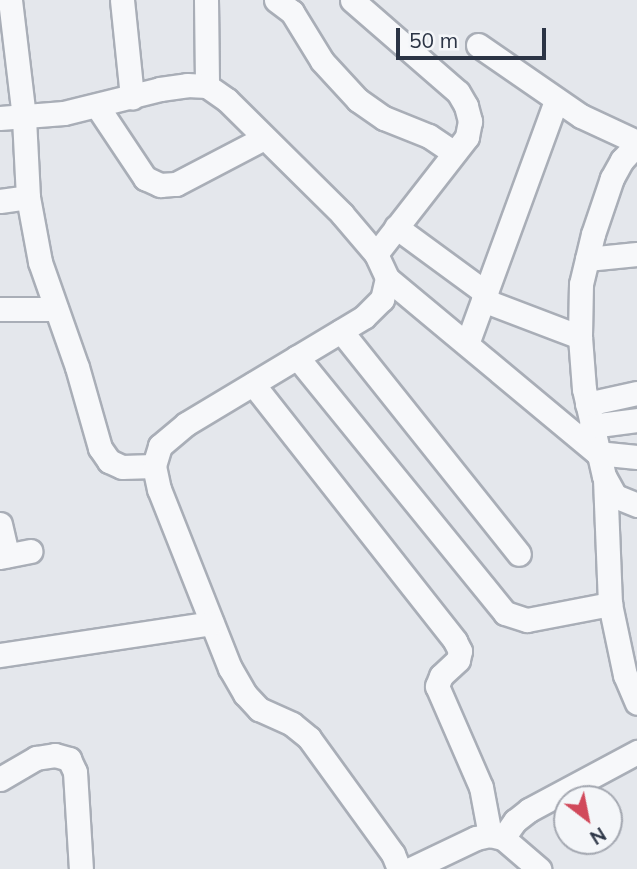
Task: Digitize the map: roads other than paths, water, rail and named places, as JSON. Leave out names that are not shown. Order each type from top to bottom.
[{"type":"street","points":[[10,0],[24,118],[27,197],[40,262],[100,447],[109,461],[122,467],[154,466]]},
{"type":"street","points":[[122,0],[132,97]]},
{"type":"street","points":[[206,0],[207,86]]},
{"type":"street","points":[[276,0],[292,12],[322,61],[358,100],[384,118],[429,136],[454,153]]},
{"type":"street","points":[[352,0],[458,92],[470,121],[467,137],[376,254]]},
{"type":"street","points":[[478,45],[556,101],[635,137],[612,178],[587,259],[581,284],[580,337],[589,415],[604,476],[615,496],[637,505]]},
{"type":"street","points":[[0,118],[24,118],[97,106],[187,85],[207,86],[227,100],[342,214],[376,254],[387,278],[597,453],[637,457]]},
{"type":"street","points":[[467,344],[556,101]]},
{"type":"street","points":[[97,106],[145,178],[160,185],[176,184],[264,138]]},
{"type":"street","points":[[0,201],[27,197]]},
{"type":"street","points":[[396,227],[485,297],[580,337]]},
{"type":"street","points":[[587,259],[637,254]]},
{"type":"street","points":[[387,278],[382,299],[364,317],[186,424],[160,446],[154,466],[159,489],[212,623],[230,668],[245,694],[259,709],[292,724],[309,738],[393,853],[399,869]]},
{"type":"street","points":[[0,309],[56,309]]},
{"type":"street","points":[[341,331],[519,554]]},
{"type":"street","points":[[297,357],[505,613],[527,620],[610,604]]},
{"type":"street","points":[[253,384],[456,641],[460,651],[458,660],[441,676],[437,686],[481,787],[497,836],[539,869]]},
{"type":"street","points":[[589,415],[637,393]]},
{"type":"street","points":[[589,415],[637,420]]},
{"type":"street","points":[[604,476],[610,604],[625,675],[637,703]]},
{"type":"street","points":[[0,524],[4,556],[30,551]]},
{"type":"street","points":[[0,656],[212,623]]},
{"type":"street","points":[[411,869],[476,838],[497,836],[530,810],[637,752]]},
{"type":"street","points":[[0,779],[36,758],[55,755],[69,759],[75,772],[81,869]]}]
